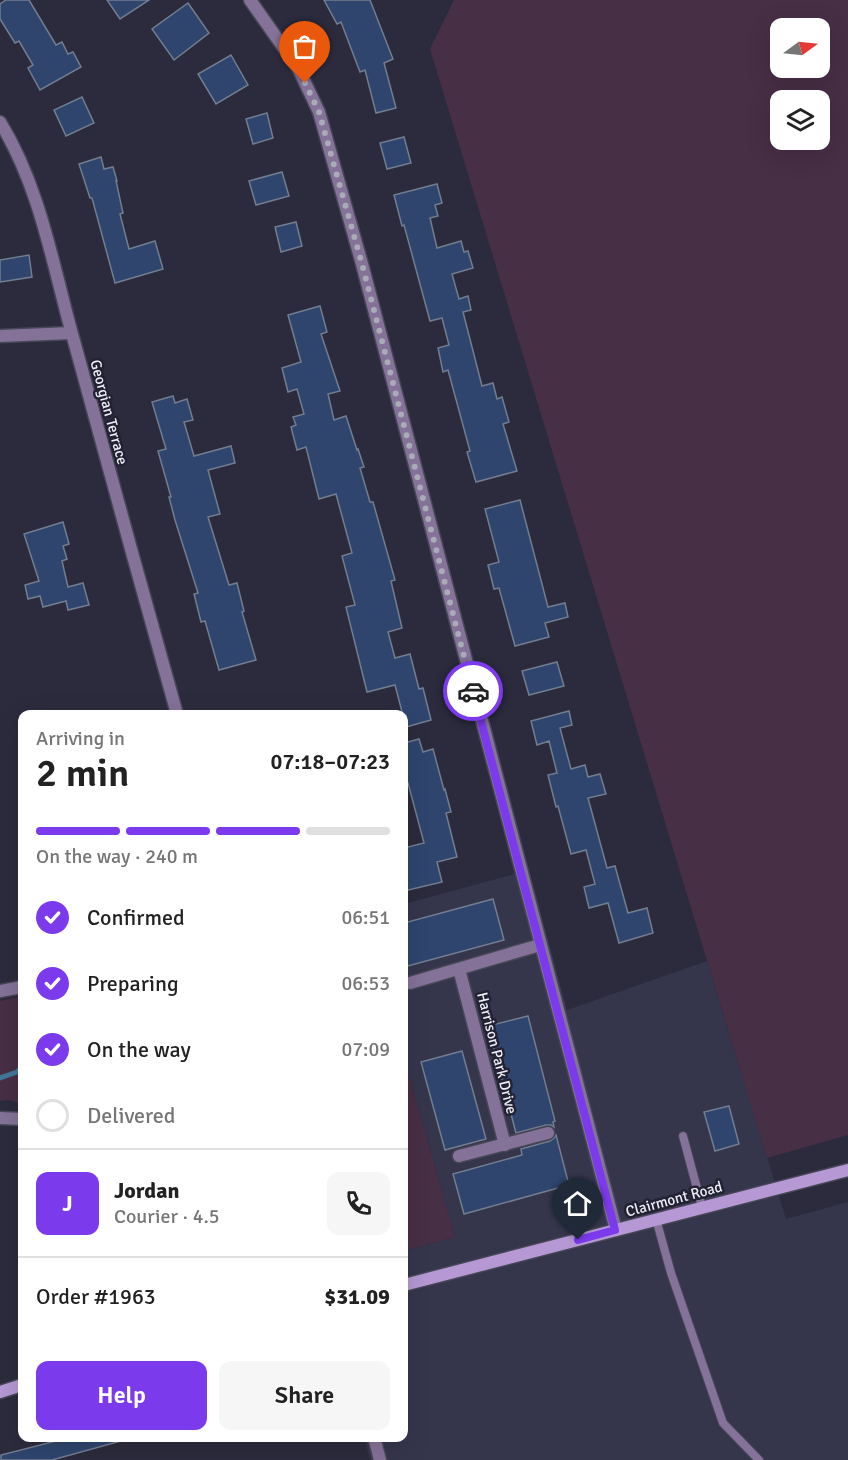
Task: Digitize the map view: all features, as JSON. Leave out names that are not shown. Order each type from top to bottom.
[{"type":"main road","name":"Clairmont Road","points":[[408,1284],[848,1170]]},
{"type":"main road","points":[[0,1392],[18,1387]]},
{"type":"street","points":[[250,0],[298,68],[319,112],[362,264],[615,1230]]},
{"type":"street","name":"Georgian Terrace","points":[[0,122],[13,143],[42,217],[71,333],[176,710]]},
{"type":"street","points":[[0,336],[71,333]]},
{"type":"street","points":[[410,983],[540,945]]},
{"type":"street","name":"Harrison Park Drive","points":[[459,969],[505,1145]]},
{"type":"street","points":[[0,991],[18,988]]},
{"type":"street","points":[[0,1118],[18,1119]]},
{"type":"street","points":[[459,1156],[548,1133]]},
{"type":"street","points":[[375,1442],[380,1460]]},
{"type":"lane","points":[[683,1136],[702,1208]]},
{"type":"lane","points":[[656,1219],[671,1273],[723,1423],[759,1460]]},
{"type":"shaded area","points":[[454,0],[848,0],[848,1135],[767,1158],[430,49]]},
{"type":"shaded area","points":[[529,870],[567,1010],[707,961],[786,1219],[848,1202],[848,1460],[370,1460],[365,1442],[408,1442],[408,1250],[455,1237],[408,1072],[408,903]]},
{"type":"shaded area","points":[[18,997],[18,1103],[8,1100],[0,1101],[0,1001]]},
{"type":"shaded area","points":[[408,1072],[455,1237],[408,1250]]},
{"type":"building","points":[[6,0],[29,0],[56,45],[62,42],[68,54],[73,52],[81,67],[40,90],[28,68],[33,65],[19,41],[15,43],[0,19],[0,4]]},
{"type":"building","points":[[107,0],[149,0],[120,19]]},
{"type":"building","points":[[324,0],[370,0],[393,59],[384,63],[396,108],[376,113],[365,70],[360,72],[341,22],[337,24]]},
{"type":"building","points":[[188,3],[209,33],[174,60],[152,29]]},
{"type":"building","points":[[231,55],[248,85],[216,104],[198,74]]},
{"type":"building","points":[[82,97],[94,123],[66,136],[54,110]]},
{"type":"building","points":[[267,113],[273,138],[253,144],[246,119]]},
{"type":"building","points":[[404,137],[411,163],[387,169],[380,143]]},
{"type":"building","points":[[101,157],[104,169],[113,167],[123,213],[120,214],[129,249],[155,241],[163,269],[115,283],[92,198],[90,198],[79,164]]},
{"type":"building","points":[[282,172],[289,196],[256,205],[249,181]]},
{"type":"building","points":[[437,184],[442,203],[435,205],[438,216],[430,218],[437,248],[461,241],[464,252],[468,251],[473,268],[452,274],[459,299],[468,296],[471,310],[463,312],[482,386],[493,383],[497,399],[502,397],[509,422],[503,424],[517,471],[476,482],[448,370],[443,372],[438,348],[449,345],[442,318],[430,321],[394,195]]},
{"type":"building","points":[[296,222],[302,246],[281,252],[275,227]]},
{"type":"building","points":[[29,255],[32,277],[0,282],[0,260]]},
{"type":"building","points":[[320,306],[327,332],[321,334],[340,391],[328,394],[334,420],[346,416],[364,467],[360,468],[370,502],[373,502],[395,580],[391,581],[402,628],[388,632],[395,658],[410,654],[419,689],[423,688],[431,720],[408,726],[408,710],[402,710],[395,685],[367,692],[346,607],[355,605],[342,556],[352,553],[336,494],[319,499],[306,447],[297,450],[291,427],[296,425],[293,417],[304,414],[297,389],[288,392],[282,368],[301,362],[288,315]]},
{"type":"building","points":[[173,396],[175,403],[187,399],[193,420],[184,422],[194,456],[231,446],[235,463],[208,470],[220,514],[208,517],[229,585],[237,583],[244,611],[242,612],[256,660],[219,670],[205,621],[201,622],[194,594],[198,593],[175,520],[158,451],[166,449],[152,402]]},
{"type":"building","points":[[520,500],[548,607],[565,603],[568,617],[545,623],[549,637],[515,646],[499,588],[494,589],[488,565],[499,562],[485,509]]},
{"type":"building","points":[[63,522],[69,544],[63,546],[67,559],[62,561],[68,587],[83,583],[89,605],[68,610],[66,601],[43,607],[40,596],[28,599],[25,585],[39,581],[24,534]]},
{"type":"building","points":[[557,662],[564,686],[529,695],[522,671]]},
{"type":"building","points":[[569,711],[572,725],[560,728],[571,769],[585,765],[588,777],[600,774],[606,794],[588,798],[607,868],[615,866],[628,913],[647,908],[653,933],[619,943],[608,903],[589,908],[584,887],[595,884],[586,850],[571,854],[548,775],[557,773],[549,741],[537,745],[531,721]]},
{"type":"building","points":[[419,739],[423,752],[433,749],[451,812],[446,813],[457,857],[437,862],[442,882],[408,890],[408,847],[424,843],[408,783],[408,742]]},
{"type":"building","points":[[493,899],[504,940],[408,966],[408,922]]},
{"type":"building","points":[[528,1016],[555,1121],[553,1122],[554,1127],[546,1125],[516,1133],[488,1026]]},
{"type":"building","points":[[462,1051],[486,1139],[445,1150],[421,1062]]},
{"type":"building","points":[[729,1106],[739,1144],[715,1151],[704,1112]]},
{"type":"building","points":[[556,1135],[569,1185],[464,1214],[453,1174],[522,1155],[521,1149],[550,1141]]},
{"type":"building","points":[[52,1442],[117,1442],[52,1460],[1,1460],[1,1455]]},
{"type":"waterway","points":[[0,1078],[18,1071]]},
{"type":"way so far","points":[[305,83],[319,112],[362,264],[473,691]]},
{"type":"route","points":[[473,691],[615,1230],[578,1240]]}]
